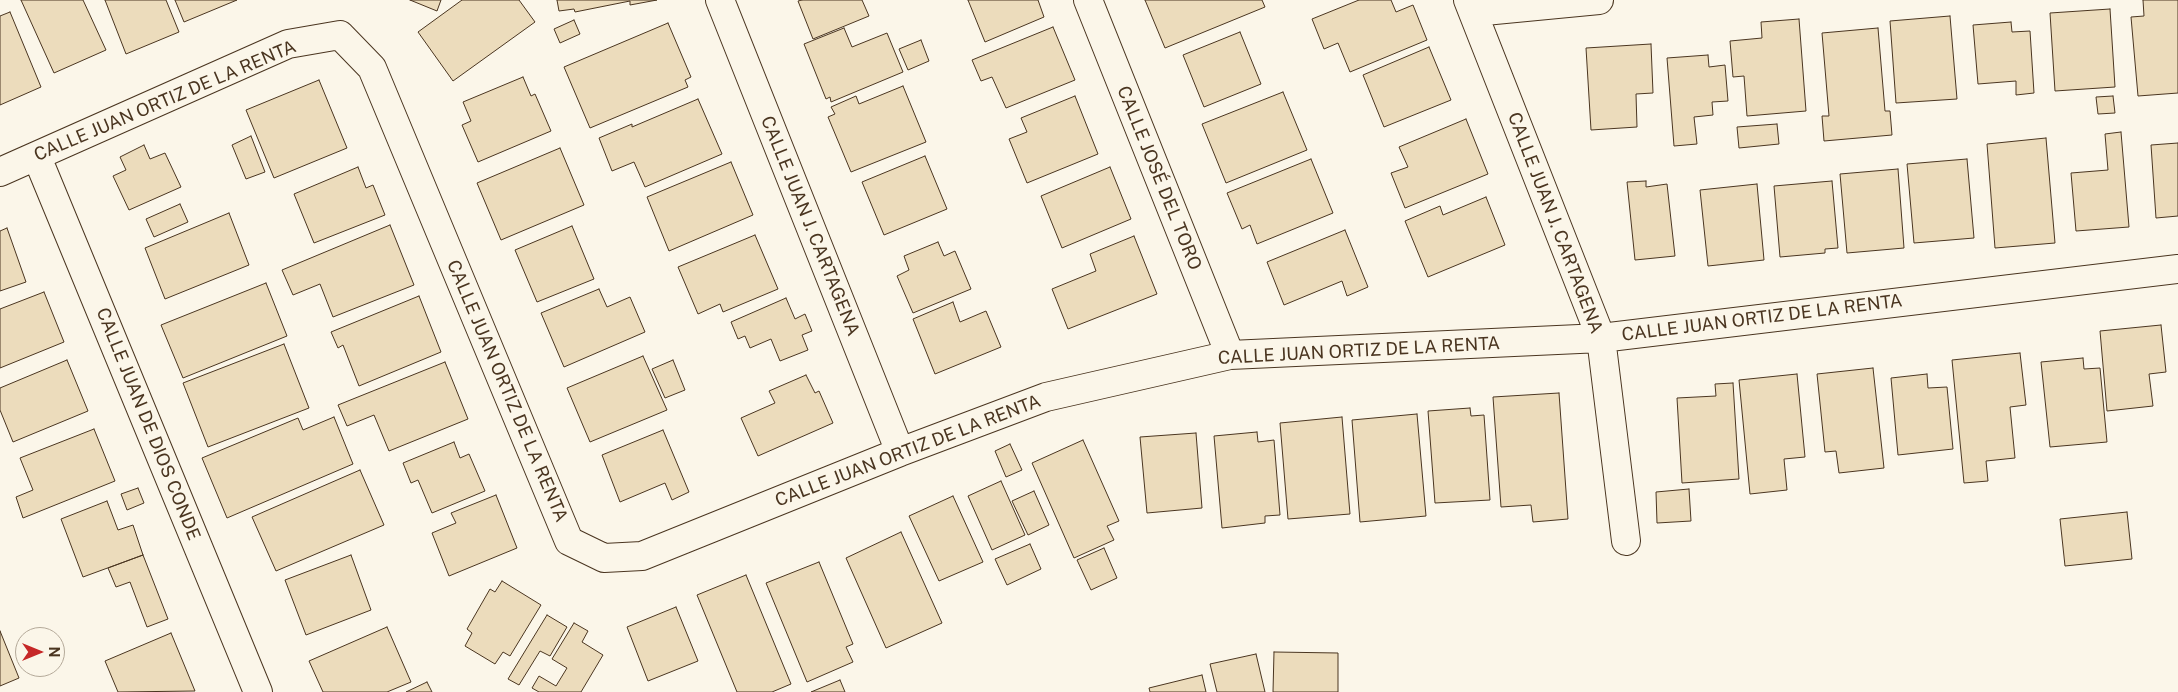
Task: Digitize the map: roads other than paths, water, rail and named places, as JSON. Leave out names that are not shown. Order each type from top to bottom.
[{"type":"street","name":"CALLE JUAN J. CARTAGENA","points":[[720,0],[900,452]]},
{"type":"street","name":"CALLE JOSÉ DEL TORO","points":[[1088,0],[1230,355]]},
{"type":"street","points":[[1471,6],[1600,0]]},
{"type":"street","name":"CALLE JUAN J. CARTAGENA","points":[[1471,6],[1601,338],[1626,541]]},
{"type":"street","name":"CALLE JUAN ORTIZ DE LA RENTA","points":[[0,172],[288,44],[340,35],[372,68],[569,541],[604,558],[642,556],[900,452],[1046,397],[1230,355],[1601,338],[2178,269]]},
{"type":"street","name":"CALLE JUAN DE DIOS CONDE","points":[[37,157],[258,692]]}]
